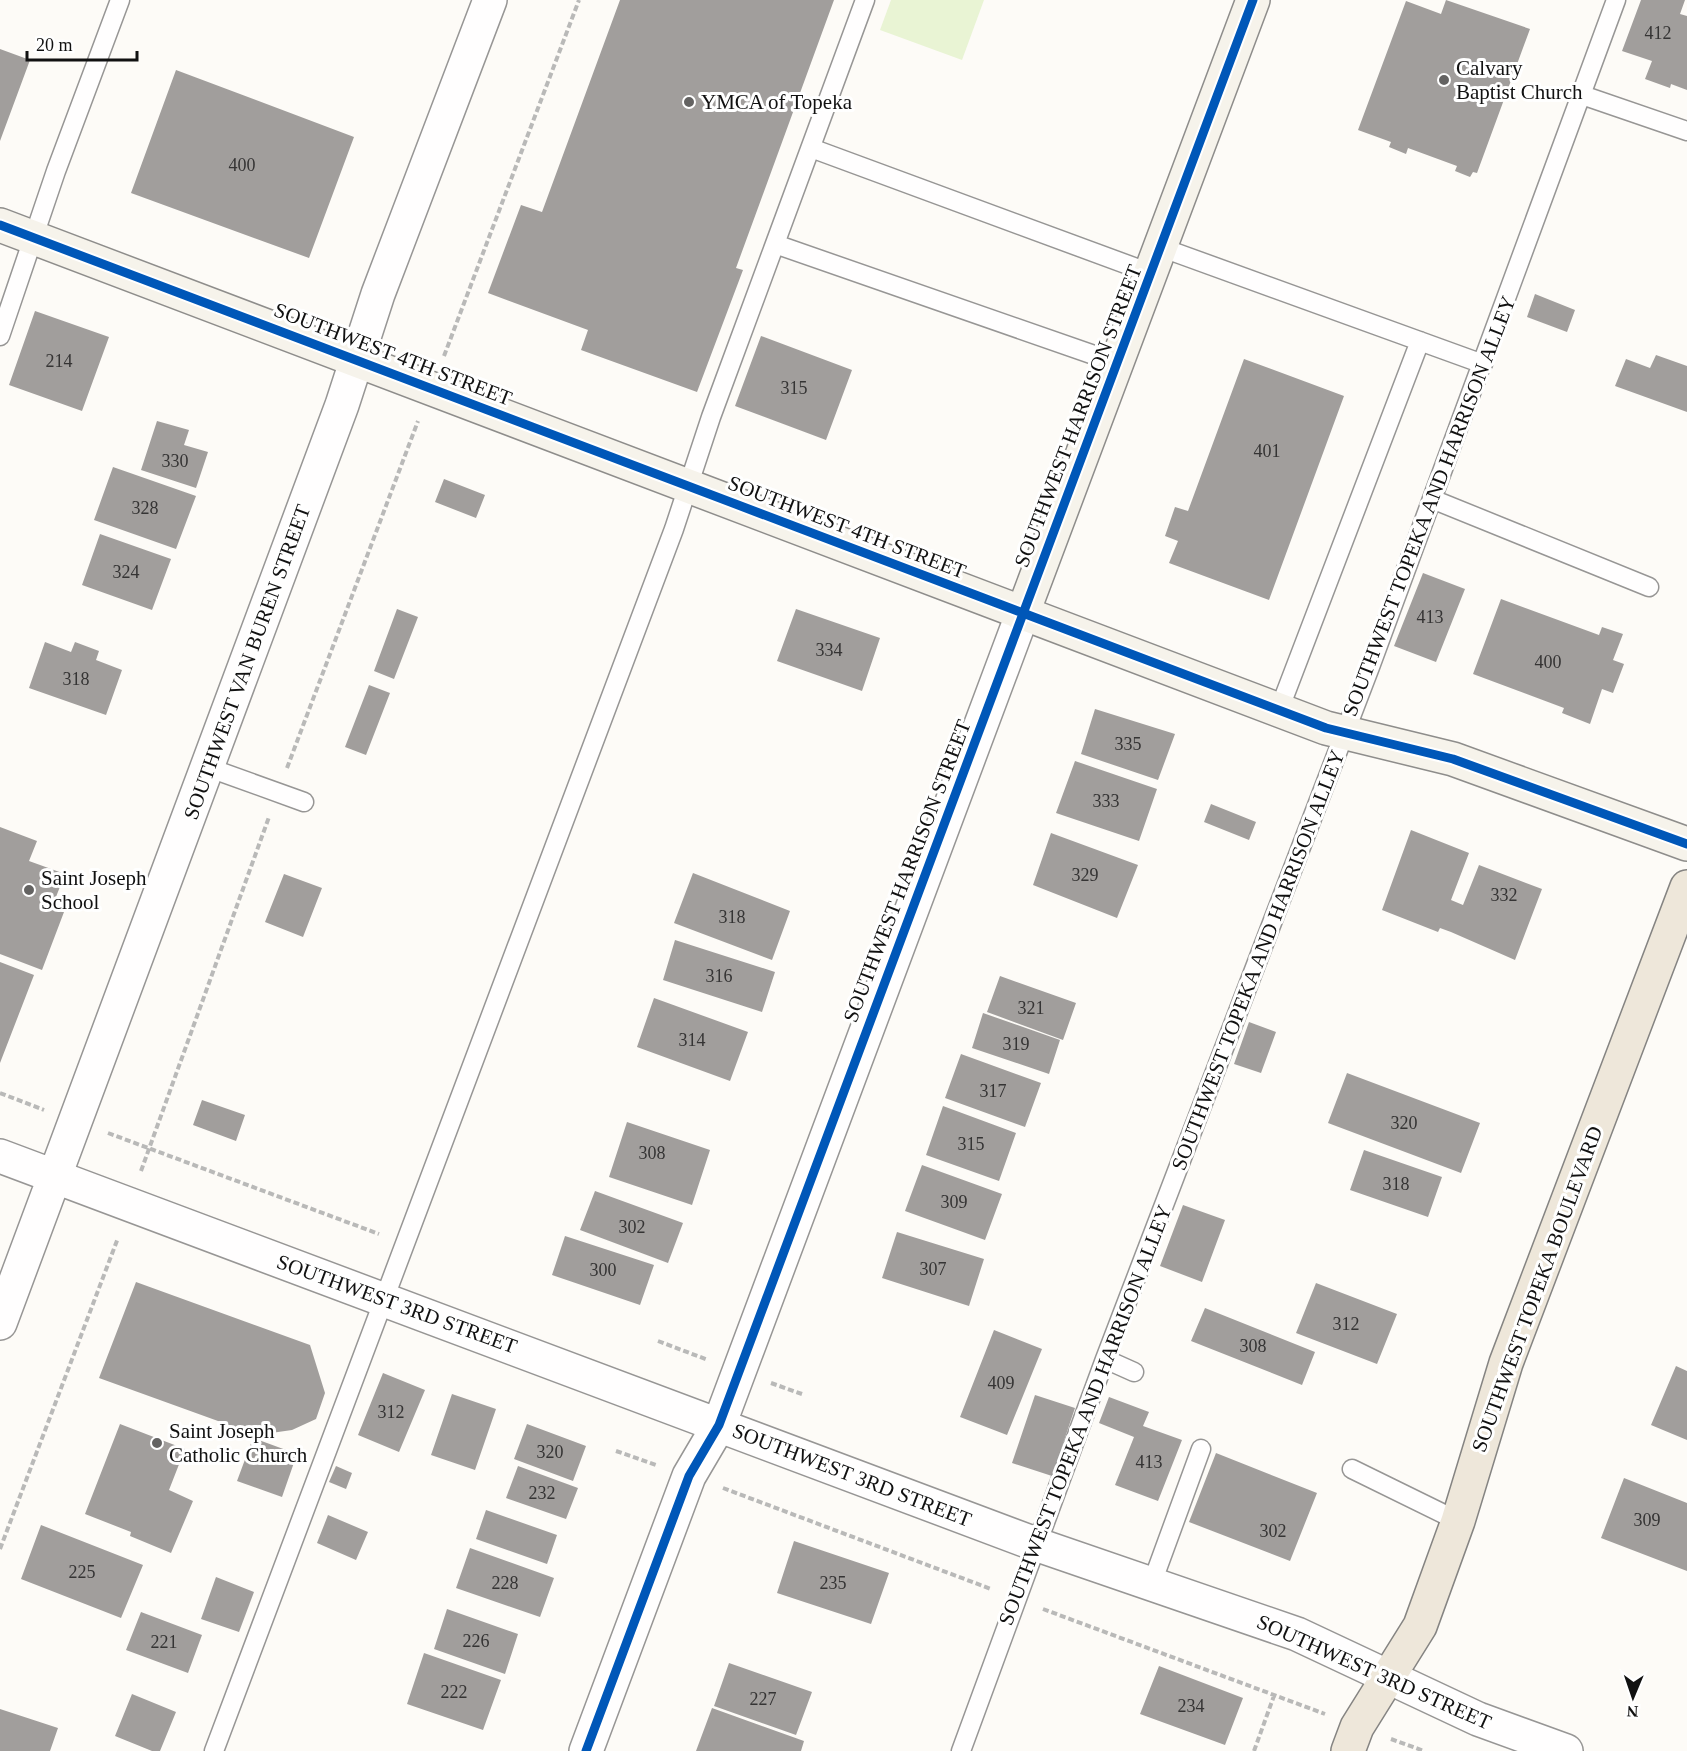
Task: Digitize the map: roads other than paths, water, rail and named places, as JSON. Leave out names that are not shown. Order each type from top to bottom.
[{"type":"main road","name":"SOUTHWEST TOPEKA BOULEVARD","points":[[1348,1751],[1357,1727],[1420,1626],[1458,1521],[1506,1363],[1687,887]]},
{"type":"street","name":"SOUTHWEST VAN BUREN STREET","points":[[0,1323],[357,362],[378,294],[490,0]]},
{"type":"street","name":"SOUTHWEST HARRISON STREET","points":[[586,1751],[689,1476],[719,1425],[1253,0]]},
{"type":"street","name":"SOUTHWEST 4TH STREET","points":[[0,225],[946,583],[1022,615],[1279,710],[1344,733],[1454,759],[1687,844]]},
{"type":"street","name":"SOUTHWEST 3RD STREET","points":[[0,1155],[1038,1545],[1297,1634],[1478,1719],[1566,1751]]},
{"type":"lane","points":[[0,336],[120,0]]},
{"type":"lane","points":[[214,1751],[674,529],[687,486],[775,243],[866,0]]},
{"type":"lane","name":"SOUTHWEST TOPEKA AND HARRISON ALLEY","points":[[960,1751],[1105,1359],[1483,364],[1616,0]]},
{"type":"lane","points":[[1582,95],[1687,131]]},
{"type":"lane","points":[[811,148],[1155,260],[1420,341],[1483,364]]},
{"type":"lane","points":[[775,243],[1117,363]]},
{"type":"lane","points":[[1279,710],[1420,341]]},
{"type":"lane","points":[[1432,499],[1649,587]]},
{"type":"lane","points":[[207,767],[303,802]]},
{"type":"lane","points":[[1105,1359],[1134,1372]]},
{"type":"lane","points":[[1152,1583],[1201,1449]]},
{"type":"lane","points":[[1352,1469],[1458,1521]]},
{"type":"place","name":"Calvary Baptist Church","points":[[1444,80]]},
{"type":"place","name":"YMCA of Topeka","points":[[689,102]]},
{"type":"place","name":"Saint Joseph School","points":[[29,890]]},
{"type":"place","name":"Saint Joseph Catholic Church","points":[[157,1443]]}]
